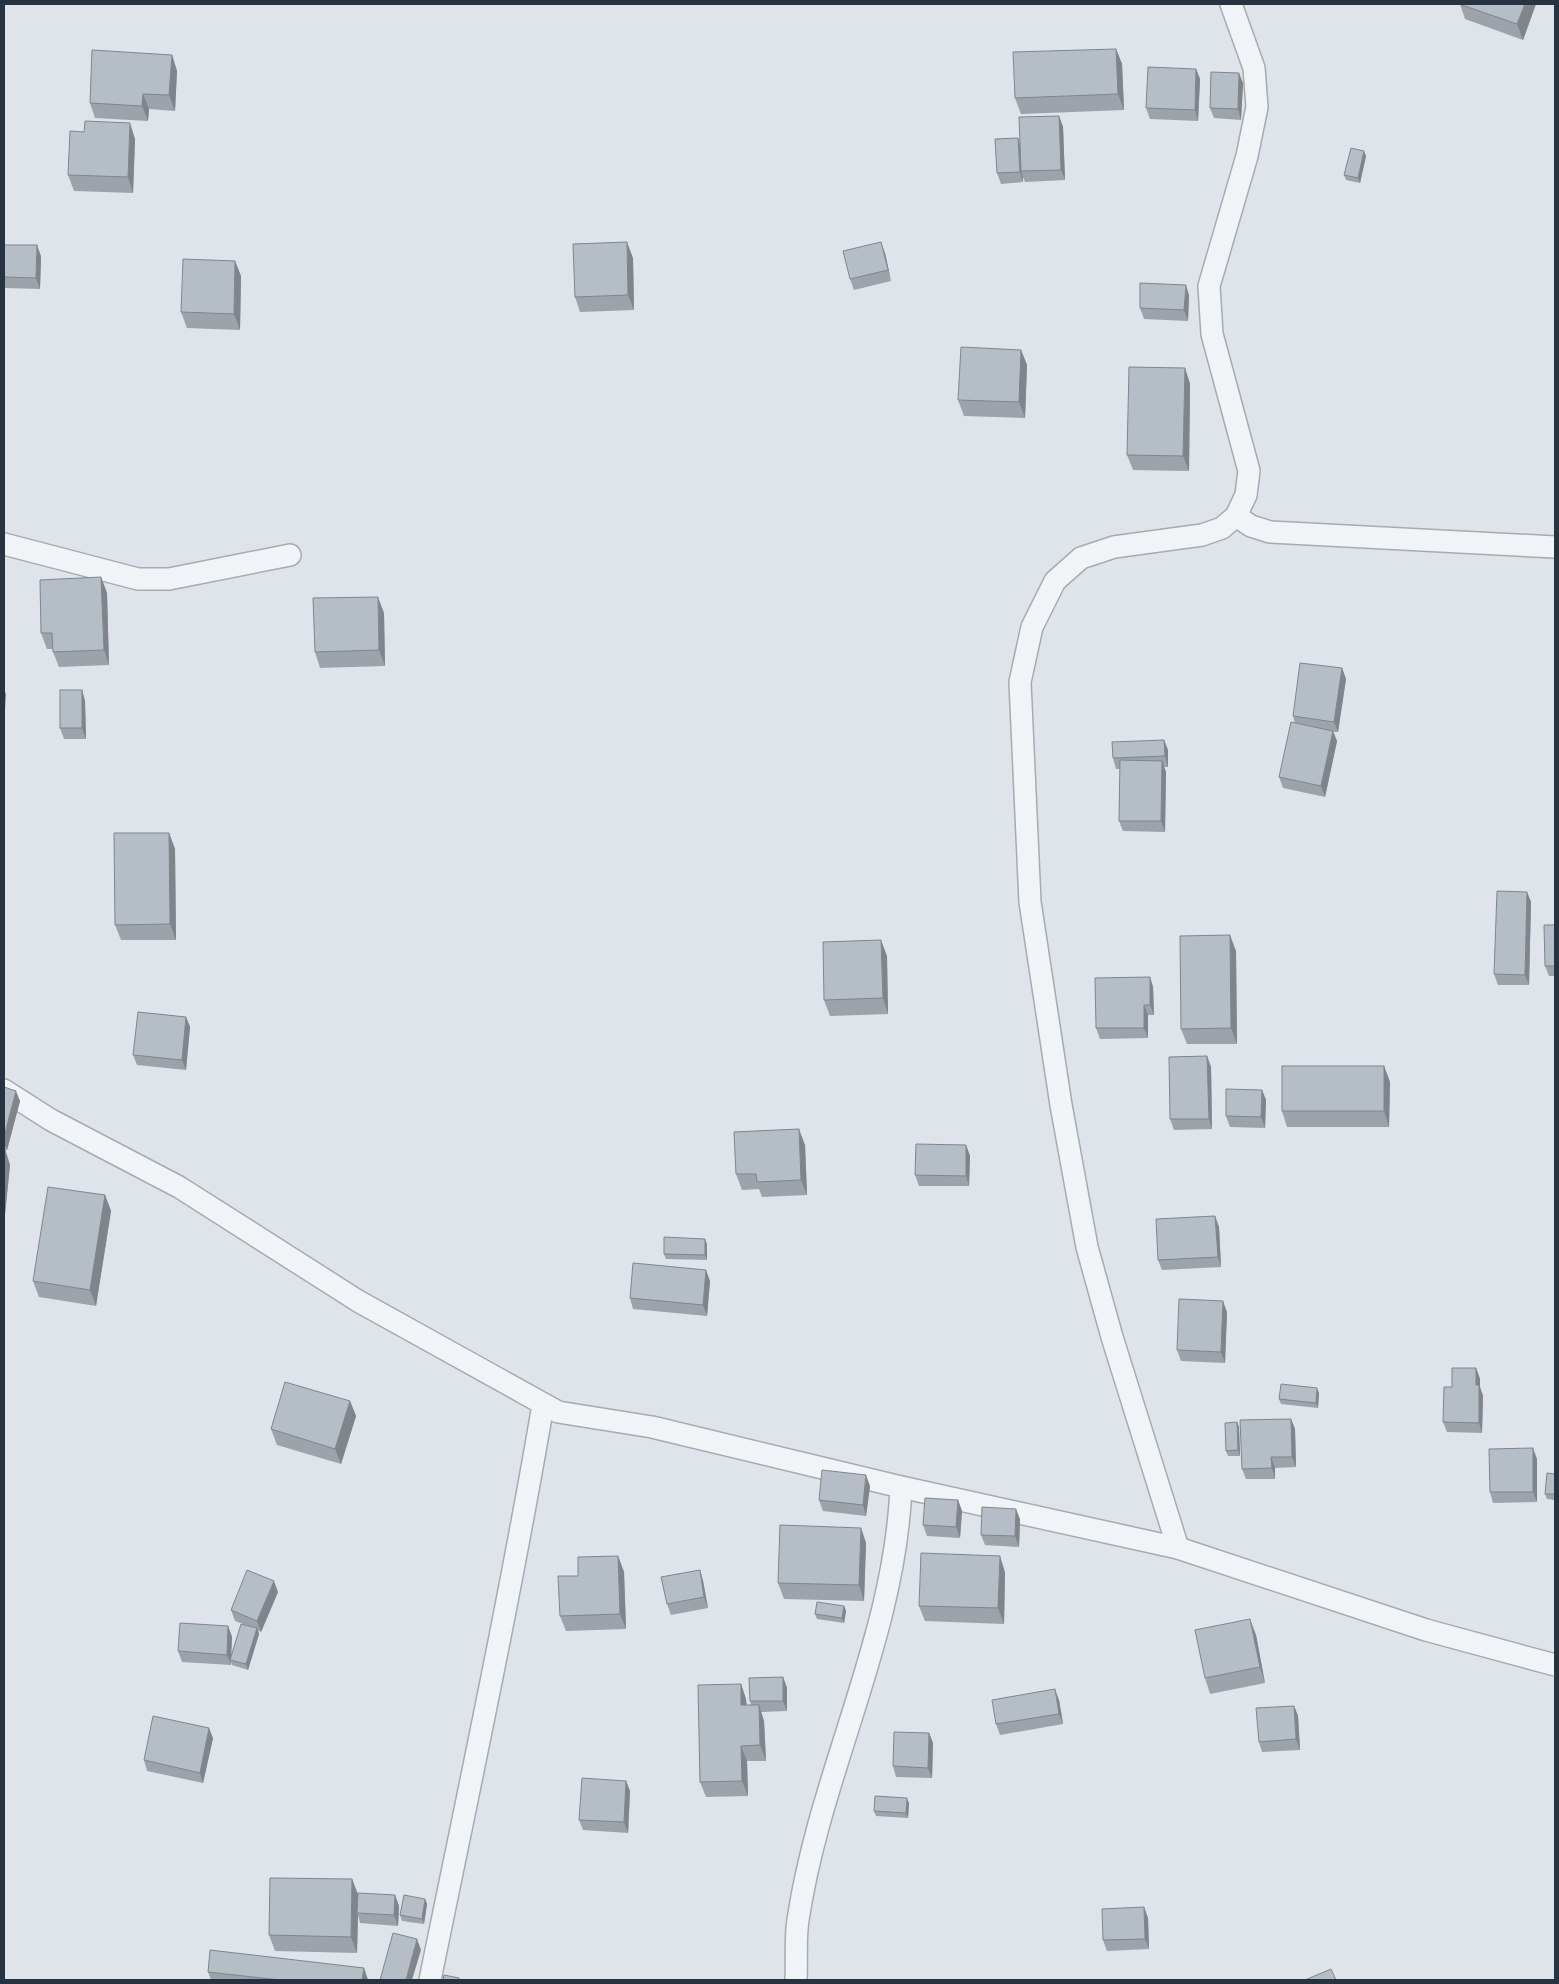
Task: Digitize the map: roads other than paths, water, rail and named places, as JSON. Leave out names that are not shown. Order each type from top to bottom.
[{"type":"street","points":[[1178,1548],[1086,1246],[1061,1104],[1030,902],[1020,682],[1032,627],[1055,581],[1081,558],[1114,547],[1202,535],[1222,528],[1236,516],[1246,495],[1249,471],[1212,334],[1209,286],[1247,156],[1257,107],[1254,68],[1231,4]]},
{"type":"street","points":[[1236,516],[1251,526],[1270,532],[1555,548]]},
{"type":"street","points":[[4,544],[138,579],[169,579],[290,555]]},
{"type":"street","points":[[4,1090],[51,1120],[179,1187],[358,1301],[558,1412],[652,1428],[901,1487],[1178,1548],[1426,1630],[1555,1665]]},
{"type":"street","points":[[430,1980],[500,1644],[543,1405]]},
{"type":"street","points":[[796,1980],[798,1921],[808,1871],[819,1825],[874,1649],[896,1540],[901,1487]]}]
